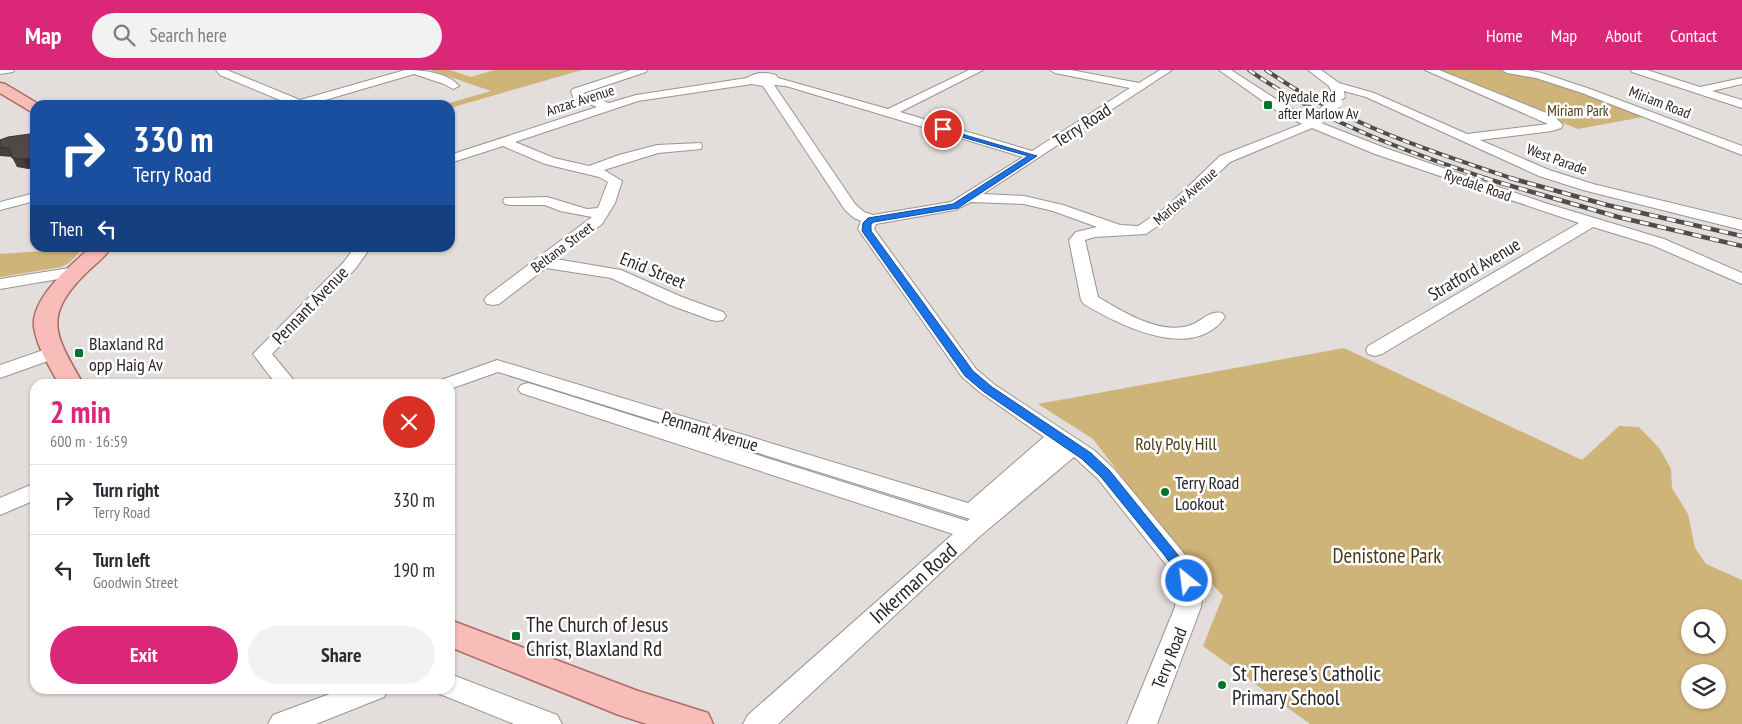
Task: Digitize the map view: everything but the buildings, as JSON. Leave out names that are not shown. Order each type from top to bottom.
[{"type":"main road","points":[[0,87],[30,105]]},
{"type":"main road","points":[[68,379],[55,352],[46,327],[47,312],[51,302],[76,272],[97,252]]},
{"type":"main road","points":[[455,639],[632,704],[695,724]]},
{"type":"street","points":[[0,72],[9,70]]},
{"type":"street","points":[[221,70],[224,73],[291,100]]},
{"type":"street","points":[[314,100],[415,70],[448,82],[453,86]]},
{"type":"street","points":[[609,107],[577,95],[576,91],[642,70]]},
{"type":"street","name":"Anzac Avenue","points":[[455,157],[645,96],[765,81],[786,70]]},
{"type":"street","points":[[889,113],[978,70]]},
{"type":"street","points":[[1055,70],[1140,87]]},
{"type":"street","name":"Terry Road","points":[[1142,724],[1186,616],[1190,591],[1185,576],[1170,552],[1106,474],[1087,456],[988,389],[969,373],[866,231],[867,223],[872,220],[955,206],[1167,70]]},
{"type":"street","name":"Ryedale Road","points":[[1224,70],[1294,115],[1316,120],[1380,152],[1543,207],[1658,242],[1742,279]]},
{"type":"street","name":"West Parade","points":[[1313,70],[1333,83],[1370,95],[1544,173],[1588,187],[1742,225]]},
{"type":"street","points":[[1430,70],[1550,119],[1557,125],[1464,138]]},
{"type":"street","name":"Miriam Road","points":[[1507,70],[1538,75],[1586,91],[1742,150]]},
{"type":"street","points":[[1636,70],[1742,104]]},
{"type":"street","points":[[742,72],[774,85],[798,86],[1034,156]]},
{"type":"street","points":[[765,81],[850,207],[859,215],[872,220]]},
{"type":"street","points":[[1699,90],[1742,81]]},
{"type":"street","name":"Marlow Avenue","points":[[1216,317],[1210,325],[1190,332],[1162,332],[1136,325],[1090,300],[1077,240],[1081,235],[1095,232],[1118,230],[1141,232],[1173,209],[1226,159],[1316,120],[1336,102],[1339,94],[1333,83]]},
{"type":"street","name":"Beltana Street","points":[[492,300],[597,221],[608,203],[615,182],[604,174],[550,160],[504,142]]},
{"type":"street","points":[[592,170],[624,158],[657,149],[696,146]]},
{"type":"street","points":[[0,206],[30,198]]},
{"type":"street","points":[[968,198],[1024,200],[1058,208],[1118,230]]},
{"type":"street","points":[[510,201],[547,201],[565,208],[587,212],[602,212]]},
{"type":"street","name":"Stratford Avenue","points":[[1375,350],[1593,221]]},
{"type":"street","name":"Pennant Avenue","points":[[283,379],[262,354],[350,265],[359,252]]},
{"type":"street","name":"Enid Street","points":[[542,262],[615,274],[676,301],[717,316]]},
{"type":"street","points":[[0,284],[76,272]]},
{"type":"street","points":[[0,372],[55,352]]},
{"type":"street","name":"Pennant Avenue","points":[[455,381],[496,366],[972,521]]},
{"type":"street","name":"Pennant Avenue","points":[[455,394],[480,382],[499,380],[620,420],[972,521]]},
{"type":"street","name":"Inkerman Road","points":[[758,724],[972,521],[1065,442]]},
{"type":"street","points":[[0,507],[30,494]]},
{"type":"street","points":[[455,688],[547,724]]},
{"type":"street","points":[[283,724],[314,718],[364,694]]},
{"type":"green space","points":[[430,70],[450,70],[471,77],[494,70],[582,70],[455,107],[455,101],[491,91]]},
{"type":"green space","name":"Miriam Park","points":[[1434,70],[1501,70],[1532,75],[1648,116],[1578,129]]},
{"type":"green space","points":[[80,252],[69,263],[61,267],[0,277],[0,254]]},
{"type":"green space","name":"Denistone Park","points":[[1344,348],[1582,460],[1619,426],[1639,427],[1660,449],[1671,469],[1672,488],[1688,514],[1695,548],[1706,564],[1742,580],[1742,724],[1310,724],[1203,646],[1223,596],[1158,524],[1093,439],[1038,404]]},
{"type":"railway","points":[[1249,70],[1305,105],[1334,120],[1395,146],[1488,179]]},
{"type":"railway","points":[[1266,70],[1324,105],[1386,134],[1514,179]]},
{"type":"railway","points":[[1484,178],[1618,217],[1742,246]]},
{"type":"railway","points":[[1510,178],[1607,205],[1742,236]]},
{"type":"place","name":"Ryedale Rd after Marlow Av","points":[[1268,105]]},
{"type":"place","name":"Blaxland Rd opp Haig Av","points":[[79,353]]},
{"type":"place","name":"Terry Road Lookout","points":[[1165,492]]},
{"type":"place","name":"The Church of Jesus Christ, Blaxland Rd","points":[[516,636]]},
{"type":"place","name":"St Therese's Catholic Primary School","points":[[1222,685]]},
{"type":"route","points":[[943,129],[1034,156],[955,206],[872,220],[867,223],[866,231],[969,373],[988,389],[1087,456],[1106,474],[1170,552],[1182,568],[1187,581]]},
{"type":"park label","name":"Roly Poly Hill","points":[[1176,443]]}]
